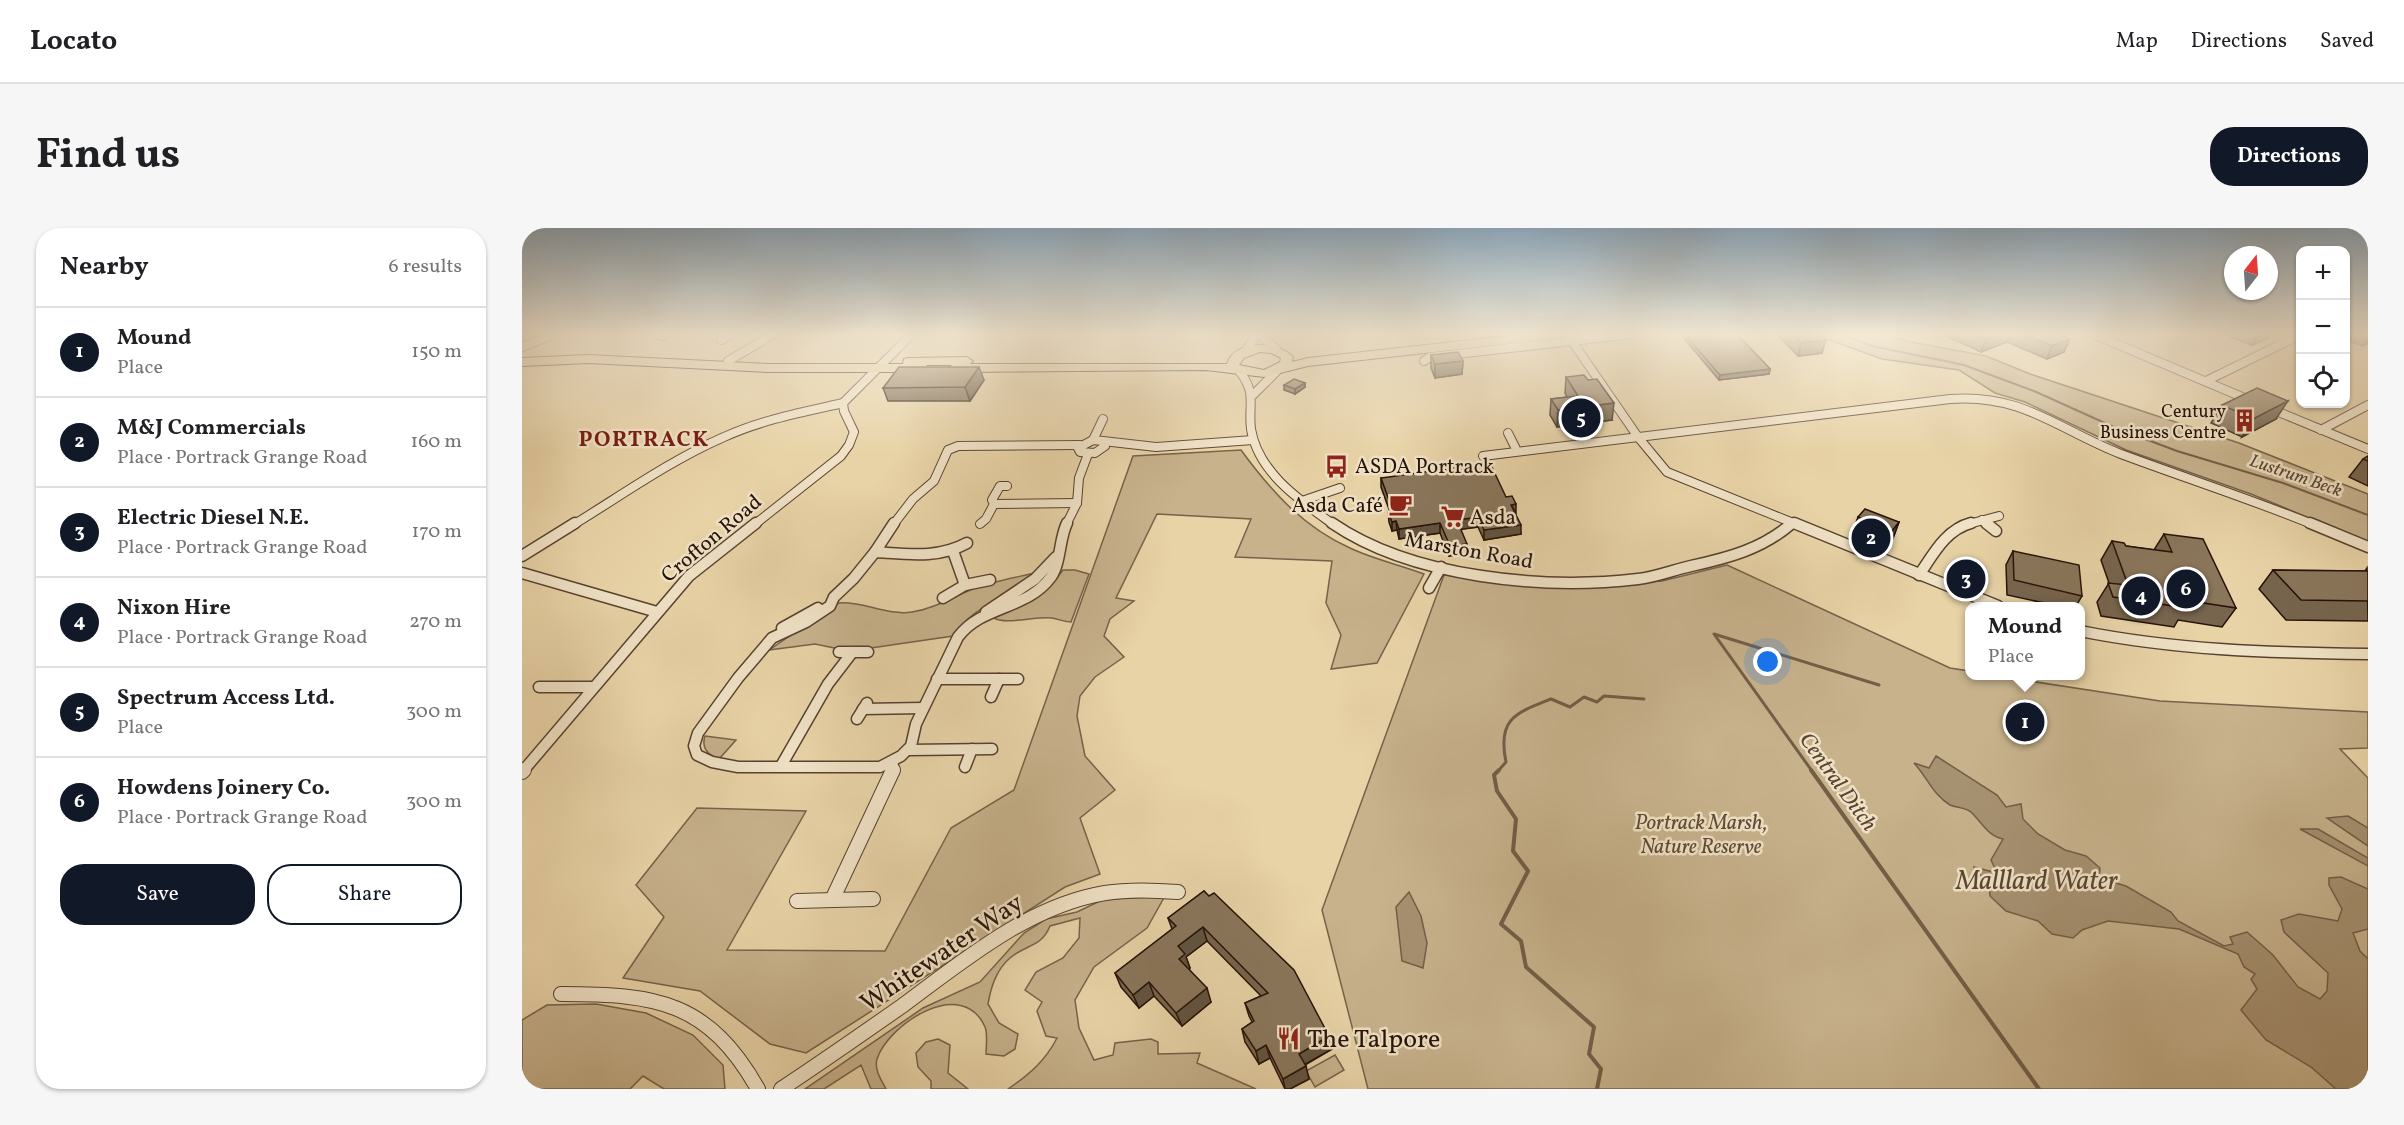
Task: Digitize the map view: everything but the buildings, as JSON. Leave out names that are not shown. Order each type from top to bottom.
[{"type":"street","points":[[522,556],[684,457],[725,436],[780,418],[843,403],[872,374]]},
{"type":"street","points":[[1242,374],[1251,386],[1253,395]]},
{"type":"street","points":[[1253,395],[1275,374]]},
{"type":"street","points":[[1594,374],[1638,438],[1667,472],[1988,602]]},
{"type":"street","points":[[2190,374],[2368,449]]},
{"type":"street","points":[[2206,381],[2220,374]]},
{"type":"street","name":"Marston Road","points":[[1253,395],[1251,422],[1253,440],[1266,464],[1302,501],[1343,529],[1387,552],[1441,567],[1525,580],[1641,579],[1741,555],[1777,537],[1791,524]]},
{"type":"street","points":[[1483,456],[1950,399],[1982,398],[2018,405],[2119,453],[2237,494],[2368,547]]},
{"type":"street","name":"Crofton Road","points":[[524,768],[677,588],[706,561],[845,451],[855,433],[853,424],[842,409],[843,403]]},
{"type":"street","points":[[2321,430],[2368,405]]},
{"type":"street","points":[[1103,419],[1093,440],[1080,445],[958,446],[948,450],[934,482],[913,499],[875,552],[854,578],[834,597],[831,606],[806,622],[779,633],[758,653],[698,733],[693,746],[697,755],[712,762],[738,767],[880,767],[892,762],[909,750],[916,735],[916,724],[958,637],[980,617],[1014,606],[1034,595],[1053,574],[1057,565],[1056,557],[1062,534],[1077,503],[1079,478],[1088,454],[1102,446],[1179,447],[1253,440]]},
{"type":"street","points":[[1508,433],[1517,451]]},
{"type":"street","points":[[1093,440],[1102,446]]},
{"type":"street","points":[[1080,445],[1078,448],[1080,452],[1088,454]]},
{"type":"street","points":[[980,524],[986,519],[994,504],[992,500],[1000,486],[1007,486]]},
{"type":"street","points":[[1302,501],[1340,488]]},
{"type":"street","points":[[994,504],[1077,503]]},
{"type":"street","points":[[1919,575],[1948,535],[1961,526],[1999,516]]},
{"type":"street","points":[[1982,520],[1996,531]]},
{"type":"street","points":[[875,552],[916,554],[953,551],[967,543]]},
{"type":"street","points":[[953,551],[965,585]]},
{"type":"street","points":[[1429,588],[1441,567]]},
{"type":"street","points":[[522,573],[657,612]]},
{"type":"street","points":[[943,598],[965,585],[990,580]]},
{"type":"street","points":[[2085,632],[2188,649],[2246,653],[2368,654]]},
{"type":"street","points":[[781,766],[845,653],[868,652]]},
{"type":"street","points":[[937,679],[1018,680]]},
{"type":"street","points":[[991,697],[999,680]]},
{"type":"street","points":[[539,687],[593,687]]},
{"type":"street","points":[[857,719],[865,706],[923,708]]},
{"type":"street","points":[[965,767],[972,749]]},
{"type":"street","points":[[909,750],[993,749]]},
{"type":"street","points":[[832,900],[893,770],[892,762]]},
{"type":"street","name":"Whitewater Way","points":[[781,1089],[829,1059],[991,941],[1034,916],[1087,897],[1125,889],[1178,892]]},
{"type":"street","points":[[797,901],[873,899]]},
{"type":"street","points":[[561,994],[600,993],[639,998],[670,1005],[702,1019],[734,1048],[748,1068],[758,1089]]},
{"type":"green space","points":[[1966,374],[2031,374],[2239,443],[2368,494],[2368,542],[2251,494],[2126,450],[2025,402],[1995,393]]},
{"type":"green space","points":[[1241,450],[1276,493],[1317,530],[1359,552],[1424,574],[1377,663],[1331,669],[1341,635],[1326,603],[1332,561],[1235,557],[1251,519],[1157,514],[1116,598],[1134,601],[1110,619],[1104,636],[1124,657],[1095,677],[1080,696],[1077,716],[1085,756],[1115,790],[1080,818],[1100,874],[1065,887],[806,1053],[770,1044],[700,991],[623,978],[664,917],[636,885],[697,808],[806,811],[727,950],[885,951],[951,828],[1014,790],[1133,456]]},
{"type":"green space","name":"Portrack Marsh, Nature Reserve","points":[[1727,565],[1950,668],[1965,670],[1965,680],[2023,680],[2160,701],[2368,712],[2368,748],[2340,749],[2368,778],[2368,1089],[1368,1089],[1322,910],[1444,575],[1567,587],[1662,581]]},
{"type":"green space","points":[[1063,570],[1075,570],[1089,574],[1071,622],[1052,618],[1005,621],[994,618],[1032,600],[1052,584]]},
{"type":"green space","points":[[1035,573],[980,609],[953,636],[871,648],[839,649],[815,644],[769,650],[839,603],[903,613],[919,611],[984,585]]},
{"type":"green space","points":[[705,736],[736,740],[719,759],[706,750]]},
{"type":"green space","points":[[1165,896],[1147,928],[1094,967],[1075,1000],[1079,1028],[1094,1060],[1113,1055],[1115,1043],[1151,1039],[1158,1042],[1158,1054],[1200,1053],[1197,1063],[1256,1089],[1008,1089],[1036,1066],[1057,1038],[1046,1036],[1037,1011],[1042,1002],[1025,990],[1036,972],[1063,958],[1079,938],[1080,918],[1050,926],[1038,942],[1010,958],[998,973],[988,1004],[999,1023],[1018,1034],[1015,1049],[1004,1056],[986,1054],[986,1030],[975,1012],[961,1005],[944,1005],[927,1010],[911,1020],[884,1045],[876,1067],[886,1089],[871,1089],[861,1065],[824,1089],[805,1089],[923,1008],[980,982],[1024,933],[1046,919],[1077,912],[1102,900]]},
{"type":"green space","points":[[596,1004],[646,1013],[693,1035],[723,1065],[725,1089],[664,1089],[643,1076],[630,1089],[522,1089],[522,1020],[547,1005]]},
{"type":"green space","points":[[938,1039],[950,1045],[948,1073],[968,1089],[931,1089],[931,1081],[918,1067],[916,1053],[926,1042]]},
{"type":"green space","points":[[1335,1055],[1344,1070],[1315,1087],[1306,1071]]},
{"type":"water","name":"Malllard Water","points":[[1936,756],[1997,795],[2006,807],[2021,804],[2023,819],[2038,834],[2065,850],[2086,856],[2100,868],[2099,878],[2126,886],[2171,912],[2178,921],[2224,946],[2233,944],[2230,937],[2247,932],[2273,955],[2298,987],[2320,999],[2327,991],[2328,973],[2284,932],[2281,920],[2299,914],[2338,921],[2342,909],[2329,885],[2329,878],[2341,877],[2368,889],[2368,929],[2353,933],[2360,951],[2368,959],[2368,1089],[2336,1089],[2311,1067],[2266,1040],[2241,1010],[2257,989],[2251,979],[2255,974],[2244,967],[2238,954],[2179,929],[2108,921],[2082,930],[2073,938],[2052,934],[2038,921],[2006,911],[1990,896],[1988,878],[1975,874],[1974,867],[1997,873],[1991,860],[2003,839],[1989,832],[1970,811],[1944,801],[1914,763],[1929,768]]},
{"type":"water","points":[[2348,816],[2368,828],[2368,846],[2327,818]]},
{"type":"water","points":[[2300,829],[2318,829],[2368,858],[2368,866]]},
{"type":"water","points":[[1409,892],[1421,916],[1427,943],[1423,968],[1402,961],[1396,907]]},
{"type":"waterway","name":"Lustrum Beck","points":[[1989,374],[2177,451],[2283,483],[2368,515]]},
{"type":"waterway","name":"Central Ditch","points":[[1812,771],[1714,634],[1879,685]]},
{"type":"waterway","points":[[1498,771],[1506,762],[1504,736],[1507,727],[1512,720],[1528,709],[1551,699],[1570,707],[1584,697],[1597,702],[1604,696],[1644,699]]},
{"type":"waterway","name":"Central Ditch","points":[[1811,770],[2039,1089]]},
{"type":"waterway","points":[[1498,771],[1494,775],[1497,791],[1516,819],[1513,851],[1528,871],[1501,924],[1521,941],[1526,967],[1594,1027],[1589,1054],[1601,1069],[1597,1089]]},
{"type":"place","name":"Spectrum Access Ltd.","points":[[1581,418]]},
{"type":"place","name":"Century Business Centre","points":[[2244,421]]},
{"type":"place","name":"ASDA Portrack","points":[[1337,466]]},
{"type":"place","name":"Asda Café","points":[[1401,505]]},
{"type":"place","name":"Asda","points":[[1452,517]]},
{"type":"place","name":"M&J Commercials","points":[[1871,538]]},
{"type":"place","name":"Electric Diesel N.E.","points":[[1966,579]]},
{"type":"place","name":"Howdens Joinery Co.","points":[[2186,589]]},
{"type":"place","name":"Nixon Hire","points":[[2141,596]]},
{"type":"place","name":"Mound","points":[[2025,722]]},
{"type":"place","name":"The Talpore","points":[[1289,1038]]},
{"type":"district","name":"PORTRACK","points":[[644,438]]}]
